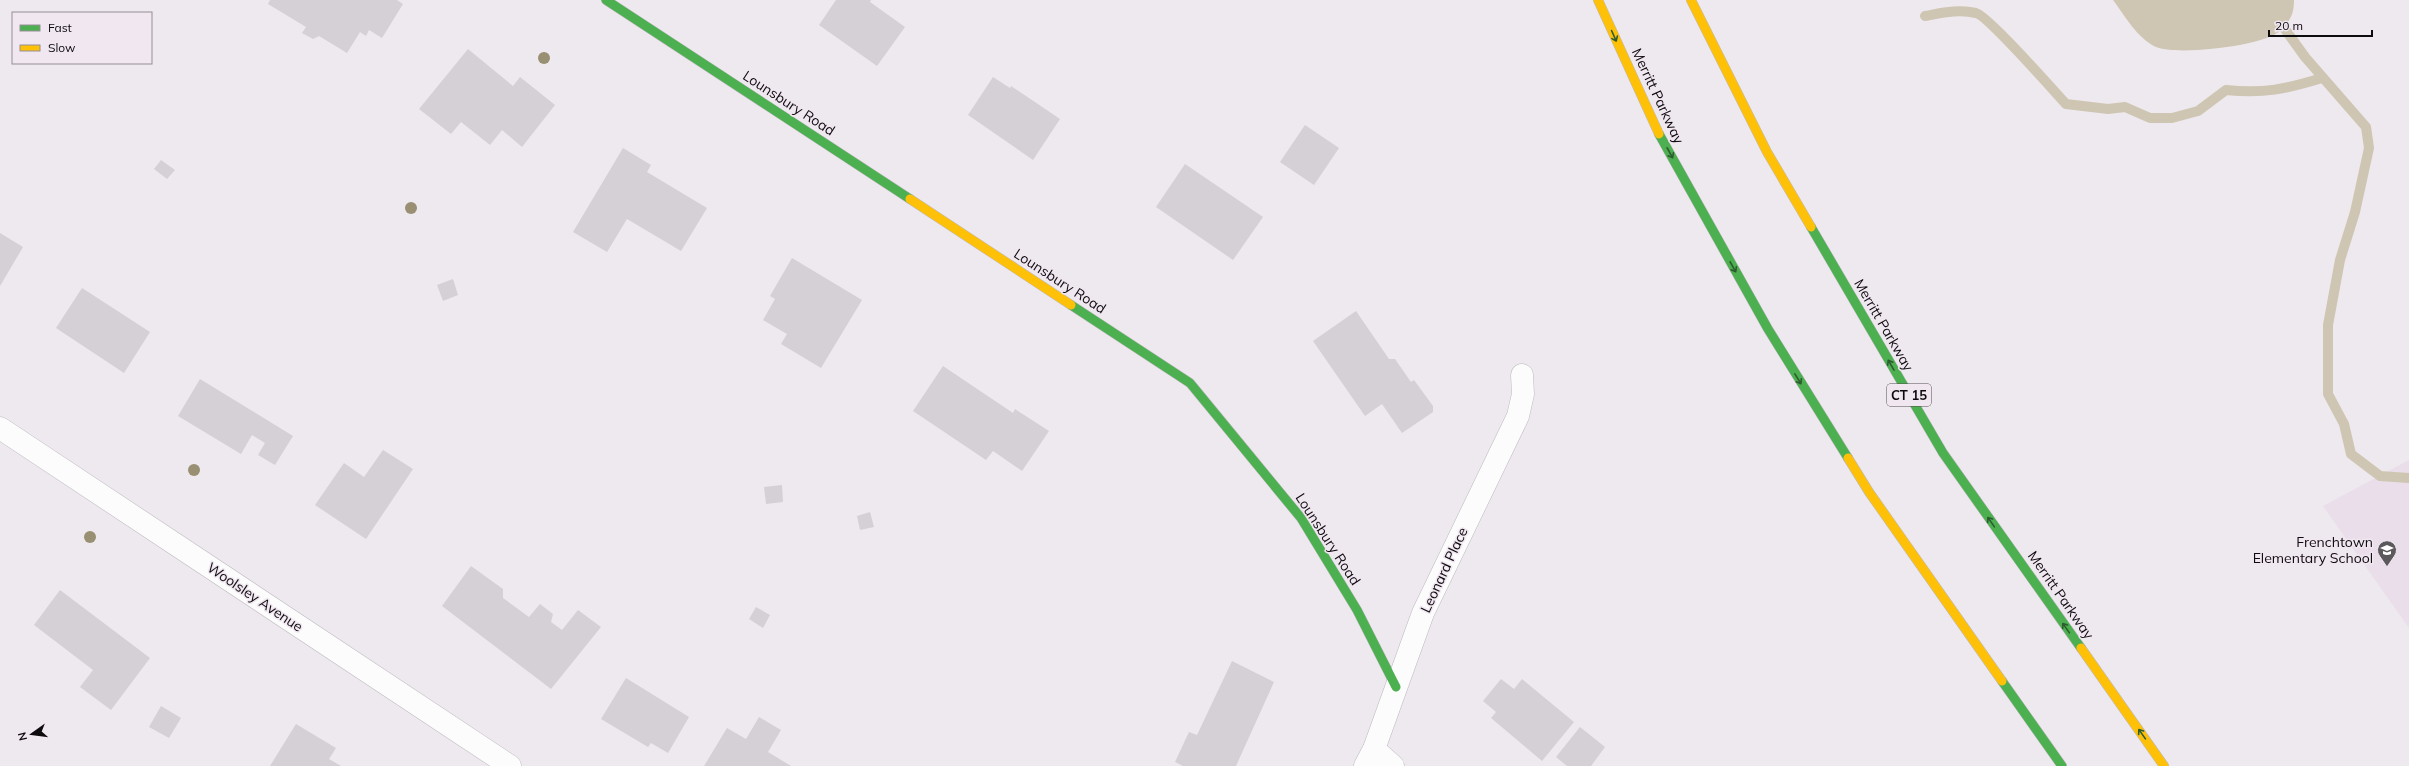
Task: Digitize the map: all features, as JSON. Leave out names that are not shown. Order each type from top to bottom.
[{"type":"main road","name":"Lounsbury Road","points":[[606,0],[1190,383],[1301,518],[1357,610],[1396,687]]},
{"type":"main road","name":"Merritt Parkway","points":[[1598,0],[1659,134],[1768,329],[1869,492],[2062,766]]},
{"type":"main road","name":"Merritt Parkway","points":[[1691,0],[1767,152],[1943,453],[2164,766]]},
{"type":"street","name":"Leonard Place","points":[[1370,758],[1423,613],[1518,416],[1523,394],[1522,375]]},
{"type":"street","name":"Woolsley Avenue","points":[[0,428],[480,758],[510,766]]},
{"type":"street","points":[[1370,758],[1393,766]]},
{"type":"shaded area","points":[[2113,0],[2294,0],[2293,13],[2290,20],[2281,30],[2272,36],[2258,41],[2221,48],[2201,50],[2167,50],[2156,47],[2143,38]]},
{"type":"shaded area","name":"Frenchtown Elementary School","points":[[2409,460],[2409,628],[2323,506]]},
{"type":"building","points":[[270,0],[397,0],[403,4],[382,38],[369,30],[366,36],[360,32],[347,53],[319,36],[313,39],[302,33],[306,27],[268,4]]},
{"type":"building","points":[[836,0],[871,0],[870,2],[905,27],[877,66],[819,25]]},
{"type":"building","points":[[468,49],[513,86],[520,77],[555,105],[522,147],[502,130],[490,145],[461,122],[451,134],[419,109]]},
{"type":"building","points":[[993,77],[1010,88],[1011,86],[1060,119],[1033,160],[968,115]]},
{"type":"building","points":[[1305,125],[1339,148],[1314,185],[1280,162]]},
{"type":"building","points":[[623,148],[651,165],[647,172],[707,208],[681,251],[627,219],[607,252],[573,232]]},
{"type":"building","points":[[161,160],[175,170],[167,179],[154,169]]},
{"type":"building","points":[[1185,164],[1263,217],[1233,260],[1156,207]]},
{"type":"building","points":[[0,233],[23,247],[0,286]]},
{"type":"building","points":[[792,258],[862,300],[821,368],[781,344],[787,334],[763,320],[775,299],[770,296]]},
{"type":"building","points":[[453,279],[458,295],[443,301],[437,285]]},
{"type":"building","points":[[82,288],[150,332],[124,373],[56,328]]},
{"type":"building","points":[[1356,311],[1389,359],[1395,359],[1411,382],[1414,380],[1433,406],[1433,412],[1402,433],[1382,404],[1365,416],[1313,341]]},
{"type":"building","points":[[943,366],[1013,413],[1015,409],[1049,431],[1022,471],[993,451],[986,460],[913,411]]},
{"type":"building","points":[[200,379],[293,436],[275,465],[258,455],[265,443],[252,435],[241,454],[178,416]]},
{"type":"building","points":[[383,450],[413,469],[366,539],[315,505],[344,463],[364,477]]},
{"type":"building","points":[[782,485],[783,502],[766,504],[764,487]]},
{"type":"building","points":[[870,512],[874,527],[860,530],[857,516]]},
{"type":"building","points":[[471,566],[503,589],[503,598],[529,617],[540,604],[553,614],[551,622],[562,630],[578,610],[601,627],[551,689],[442,606]]},
{"type":"building","points":[[60,590],[150,658],[111,710],[80,687],[93,670],[34,625]]},
{"type":"building","points":[[756,607],[770,615],[763,628],[749,619]]},
{"type":"building","points":[[1232,661],[1274,682],[1236,766],[1183,766],[1175,762],[1189,732],[1197,735]]},
{"type":"building","points":[[626,678],[689,717],[668,753],[651,743],[648,747],[601,719]]},
{"type":"building","points":[[1501,679],[1514,689],[1522,679],[1574,722],[1542,761],[1491,718],[1496,712],[1483,701]]},
{"type":"building","points":[[161,706],[181,718],[169,738],[149,727]]},
{"type":"building","points":[[759,717],[781,730],[768,752],[791,766],[704,766],[727,728],[746,739]]},
{"type":"building","points":[[296,724],[336,748],[329,759],[341,766],[270,766]]},
{"type":"building","points":[[1580,727],[1605,747],[1591,766],[1567,766],[1556,757]]},
{"type":"waterway","points":[[2261,0],[2269,7],[2305,57],[2366,127],[2369,148],[2355,212],[2340,260],[2328,325],[2328,394],[2344,424],[2351,454],[2380,476],[2409,478]]},
{"type":"waterway","points":[[1925,16],[1956,11],[1976,13],[1983,17],[2006,39],[2066,104],[2108,109],[2125,107],[2150,118],[2172,118],[2198,111],[2226,90],[2275,90],[2322,78]]},
{"type":"traffic: fast","points":[[606,0],[910,199]]},
{"type":"traffic: fast","points":[[1659,134],[1768,329],[1848,458]]},
{"type":"traffic: fast","points":[[1811,227],[1943,453],[2081,648]]},
{"type":"traffic: fast","points":[[1071,305],[1190,383],[1301,518],[1357,610],[1396,687]]},
{"type":"traffic: fast","points":[[2002,681],[2062,766]]},
{"type":"traffic: slow","points":[[1598,0],[1659,134]]},
{"type":"traffic: slow","points":[[1691,0],[1767,152],[1811,227]]},
{"type":"traffic: slow","points":[[910,199],[1071,305]]},
{"type":"traffic: slow","points":[[1848,458],[1869,492],[2002,681]]},
{"type":"traffic: slow","points":[[2081,648],[2164,766]]},
{"type":"place","name":"Frenchtown Elementary School","points":[[2387,567]]}]
